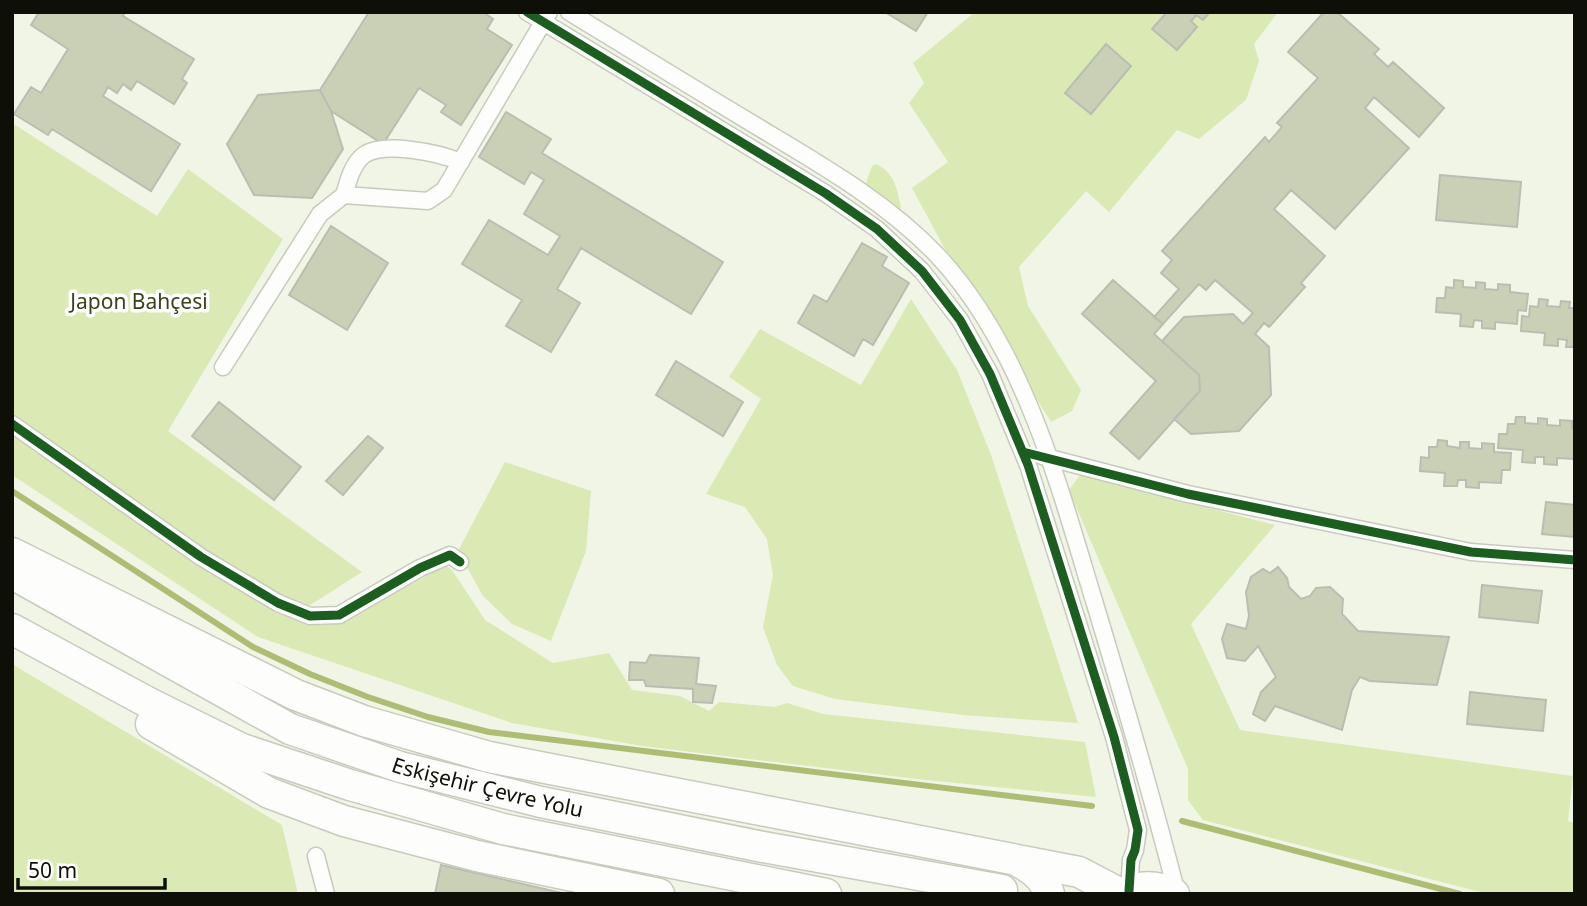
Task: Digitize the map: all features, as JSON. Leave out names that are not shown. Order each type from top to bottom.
[{"type":"highway","points":[[12,553],[296,695],[364,720],[489,757],[1079,872],[1124,893],[1153,887],[1175,894]]},
{"type":"highway","name":"Eskişehir Çevre Yolu","points":[[12,574],[290,729],[400,768],[541,802],[763,847],[1002,890]]},
{"type":"highway","name":"Eskişehir Çevre Yolu","points":[[12,629],[149,703],[242,749],[350,785],[503,829],[825,894]]},
{"type":"highway","points":[[12,636],[138,717],[270,793],[358,825],[477,856],[659,894]]},
{"type":"highway","points":[[1012,859],[1032,869],[1047,886],[1049,894]]},
{"type":"street","points":[[527,12],[546,17],[825,193],[877,229],[922,271],[960,320],[990,374],[1023,452],[1114,737],[1136,820],[1138,839],[1124,893]]},
{"type":"street","points":[[569,12],[837,174],[890,211],[938,256],[978,307],[1010,364],[1049,458],[1135,737],[1175,894]]},
{"type":"street","points":[[344,195],[428,201],[444,190],[546,17]]},
{"type":"street","points":[[223,367],[320,214],[344,195],[353,169],[361,157],[373,150],[398,149],[444,155],[461,162]]},
{"type":"street","points":[[12,425],[201,557],[278,604],[310,617],[338,615],[420,568],[450,555],[460,562]]},
{"type":"street","points":[[1023,452],[1188,494],[1471,552],[1575,560]]},
{"type":"street","points":[[316,856],[326,894]]},
{"type":"green space","points":[[975,12],[1278,12],[1254,44],[1259,61],[1246,100],[1199,139],[1177,130],[1109,212],[1086,191],[1019,267],[1028,306],[1081,390],[1072,411],[1051,422],[953,264],[912,188],[948,162],[909,103],[924,83],[913,63]]},
{"type":"green space","name":"Japon Bahçesi","points":[[12,123],[157,216],[188,169],[283,239],[168,431],[362,572],[290,618],[312,623],[339,624],[446,565],[485,620],[553,663],[609,653],[632,690],[680,696],[709,711],[719,702],[775,707],[787,703],[823,714],[1085,742],[1096,797],[642,746],[512,723],[258,637],[12,475]]},
{"type":"green space","points":[[876,164],[887,172],[894,182],[901,207],[899,212],[865,186],[872,166]]},
{"type":"green space","points":[[911,299],[957,370],[991,455],[1078,723],[963,715],[835,699],[793,686],[777,665],[763,627],[773,575],[767,539],[745,507],[706,494],[761,399],[729,377],[760,329],[861,385]]},
{"type":"green space","points":[[505,462],[591,491],[586,551],[551,641],[512,624],[483,596],[458,551]]},
{"type":"green space","points":[[1080,475],[1275,525],[1191,624],[1240,730],[1573,776],[1568,821],[1575,823],[1575,894],[1488,894],[1203,820],[1188,800],[1188,769],[1069,490]]},
{"type":"green space","points":[[12,664],[282,825],[298,894],[12,894]]},
{"type":"building","points":[[39,12],[125,12],[123,16],[194,59],[182,79],[187,83],[174,104],[137,81],[131,90],[123,84],[117,93],[108,87],[103,96],[180,144],[151,191],[52,129],[48,135],[14,114],[31,87],[41,93],[68,49],[31,25]]},
{"type":"building","points":[[369,12],[483,12],[493,19],[487,29],[512,45],[461,125],[441,112],[446,105],[419,88],[383,144],[331,111],[320,90]]},
{"type":"building","points":[[885,12],[928,12],[916,31]]},
{"type":"building","points":[[1167,12],[1210,12],[1203,20],[1196,15],[1191,21],[1197,27],[1177,50],[1152,29]]},
{"type":"building","points":[[1324,12],[1337,12],[1379,49],[1374,54],[1388,67],[1393,62],[1444,108],[1419,137],[1374,97],[1365,108],[1409,148],[1335,229],[1291,190],[1274,209],[1325,256],[1301,283],[1305,287],[1269,327],[1264,323],[1255,334],[1269,347],[1271,395],[1239,431],[1191,434],[1174,419],[1200,391],[1199,375],[1162,341],[1184,317],[1233,314],[1243,324],[1253,313],[1215,280],[1206,290],[1199,284],[1163,324],[1154,317],[1179,289],[1161,273],[1172,260],[1162,251],[1265,137],[1269,142],[1282,127],[1277,123],[1318,78],[1288,52]]},
{"type":"building","points":[[1106,44],[1131,66],[1091,114],[1065,93]]},
{"type":"building","points":[[320,90],[331,111],[343,149],[312,198],[254,195],[227,144],[258,95]]},
{"type":"building","points":[[506,112],[551,139],[542,153],[723,262],[691,314],[581,248],[557,289],[580,303],[551,352],[506,326],[522,300],[462,264],[489,220],[548,255],[560,236],[524,214],[544,180],[531,172],[524,184],[479,157]]},
{"type":"building","points":[[1440,175],[1521,182],[1517,227],[1436,220]]},
{"type":"building","points":[[331,226],[388,263],[347,330],[289,295]]},
{"type":"building","points":[[862,243],[887,257],[882,266],[909,283],[873,345],[863,339],[854,356],[798,323],[814,295],[827,302]]},
{"type":"building","points":[[1113,280],[1163,324],[1154,334],[1199,375],[1200,391],[1139,459],[1110,433],[1156,381],[1082,314]]},
{"type":"building","points":[[1454,280],[1463,281],[1463,287],[1476,288],[1476,282],[1485,283],[1485,289],[1498,290],[1498,284],[1510,285],[1510,292],[1528,294],[1526,311],[1518,310],[1517,324],[1495,322],[1495,329],[1482,328],[1482,321],[1474,320],[1473,327],[1460,326],[1461,314],[1436,312],[1437,298],[1445,298],[1446,287],[1454,288]]},
{"type":"building","points":[[1539,299],[1548,300],[1547,306],[1560,307],[1561,301],[1570,302],[1569,308],[1575,308],[1575,347],[1566,347],[1567,340],[1558,339],[1558,346],[1544,345],[1545,333],[1521,331],[1522,316],[1529,317],[1530,306],[1538,307]]},
{"type":"building","points":[[676,361],[743,402],[723,436],[656,395]]},
{"type":"building","points":[[219,402],[301,467],[274,500],[192,436]]},
{"type":"building","points":[[1516,417],[1525,417],[1525,423],[1538,424],[1538,418],[1547,419],[1547,425],[1560,426],[1560,420],[1572,421],[1572,428],[1575,429],[1575,459],[1557,458],[1557,465],[1544,464],[1544,457],[1535,457],[1535,463],[1522,462],[1523,450],[1498,448],[1499,434],[1507,434],[1508,424],[1515,424]]},
{"type":"building","points":[[368,436],[383,448],[343,495],[326,481]]},
{"type":"building","points":[[1438,440],[1447,441],[1447,446],[1460,448],[1460,442],[1469,442],[1469,448],[1482,449],[1482,443],[1494,444],[1494,452],[1511,453],[1510,470],[1502,470],[1501,483],[1479,482],[1479,488],[1466,487],[1466,480],[1458,480],[1457,486],[1444,486],[1445,473],[1420,471],[1421,457],[1429,458],[1429,447],[1437,447]]},
{"type":"building","points":[[1546,502],[1575,505],[1575,537],[1542,534]]},
{"type":"building","points":[[1278,567],[1287,578],[1289,587],[1301,599],[1310,596],[1316,588],[1330,587],[1343,599],[1342,614],[1358,631],[1449,637],[1437,685],[1370,681],[1360,677],[1352,690],[1342,730],[1275,706],[1265,721],[1253,714],[1261,692],[1276,677],[1258,646],[1245,661],[1227,658],[1222,639],[1227,624],[1246,629],[1249,616],[1246,592],[1251,577],[1263,569],[1270,573]]},
{"type":"building","points":[[1482,585],[1542,591],[1538,623],[1479,617]]},
{"type":"building","points":[[650,655],[699,658],[696,684],[716,686],[712,703],[693,702],[693,689],[646,686],[644,680],[629,680],[630,662],[646,663]]},
{"type":"building","points":[[1470,692],[1546,700],[1543,731],[1467,724]]},
{"type":"building","points":[[441,865],[566,894],[435,894]]},
{"type":"waterway","points":[[12,491],[253,647],[310,674],[428,717],[489,732],[1092,806]]},
{"type":"waterway","points":[[1182,821],[1460,894]]},
{"type":"cycle path","points":[[527,12],[825,193],[877,229],[922,271],[960,320],[990,374],[1028,465],[1114,737],[1138,830],[1131,860],[1129,891]]},
{"type":"cycle path","points":[[12,424],[201,557],[278,603],[310,616],[339,615],[420,568],[450,555],[460,562]]},
{"type":"cycle path","points":[[1023,452],[1188,494],[1471,552],[1575,560]]}]
